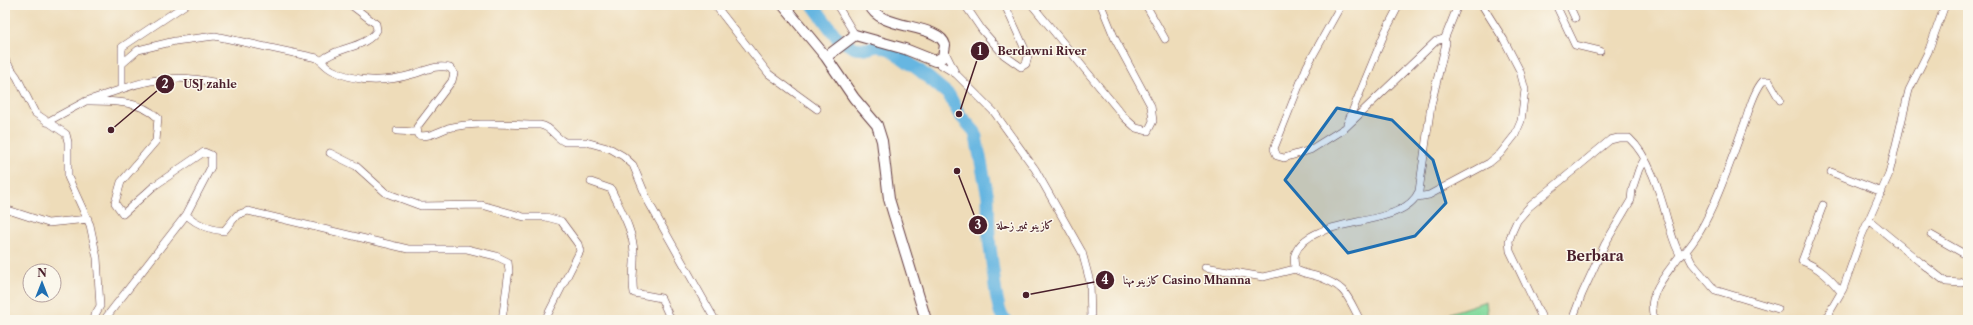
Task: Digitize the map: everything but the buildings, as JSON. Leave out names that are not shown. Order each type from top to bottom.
[{"type":"street","points":[[122,89],[122,47],[185,5]]},
{"type":"street","points":[[321,61],[333,52],[368,39],[377,30],[376,24],[351,5]]},
{"type":"street","points":[[715,5],[769,74],[817,109]]},
{"type":"street","points":[[783,5],[826,57],[854,98],[877,125],[882,141],[888,199],[926,320]]},
{"type":"street","points":[[837,5],[851,37]]},
{"type":"street","points":[[870,5],[874,12],[887,19],[928,32],[941,39],[945,45],[944,52],[941,58],[935,61]]},
{"type":"street","points":[[965,5],[982,30],[1004,55],[1021,68],[1026,64],[1028,56],[1006,5]]},
{"type":"street","points":[[1032,5],[1126,118],[1136,128],[1148,132],[1153,121],[1151,106],[1116,39],[1101,5]]},
{"type":"street","points":[[1146,5],[1165,39]]},
{"type":"street","points":[[1341,5],[1307,66],[1274,149],[1277,156],[1284,158],[1310,150],[1345,128],[1436,41],[1444,40]]},
{"type":"street","points":[[1345,128],[1385,32],[1399,5]]},
{"type":"street","points":[[1295,269],[1294,255],[1299,246],[1312,235],[1378,217],[1408,205],[1417,197],[1419,192],[1431,105],[1446,44],[1444,40],[1458,5]]},
{"type":"street","points":[[1417,197],[1429,195],[1489,163],[1500,154],[1515,135],[1521,121],[1525,90],[1520,71],[1504,40],[1482,5]]},
{"type":"street","points":[[1556,5],[1575,45],[1600,51]]},
{"type":"street","points":[[1569,5],[1575,18]]},
{"type":"street","points":[[1828,318],[1853,265],[1869,220],[1889,174],[1909,90],[1928,52],[1945,5]]},
{"type":"street","points":[[123,63],[138,50],[175,41],[215,36],[317,58],[331,69],[344,75],[376,80],[397,79],[434,67],[450,68],[454,73],[452,81],[420,123],[416,132]]},
{"type":"street","points":[[826,57],[851,37]]},
{"type":"street","points":[[851,37],[905,49],[935,61],[956,74],[994,112],[1035,169],[1082,252],[1090,282],[1091,320]]},
{"type":"street","points":[[944,52],[956,74]]},
{"type":"street","points":[[5,60],[17,77],[35,113],[66,134],[68,142],[68,177],[88,219],[97,258],[101,301],[98,312],[92,320]]},
{"type":"street","points":[[47,122],[86,101],[148,81],[182,78],[213,82]]},
{"type":"street","points":[[1654,320],[1652,308],[1653,298],[1658,286],[1698,232],[1716,197],[1750,108],[1763,81],[1769,81],[1780,100]]},
{"type":"street","points":[[86,101],[106,101],[133,105],[150,110],[158,118],[156,141],[121,182],[115,203],[123,214],[154,186],[184,165],[204,152],[211,155],[211,167],[186,215],[104,320]]},
{"type":"street","points":[[397,131],[416,132],[418,135],[422,136],[448,128],[474,125],[540,125],[546,127],[565,142],[586,142],[617,152],[633,165],[648,201],[714,320]]},
{"type":"street","points":[[1543,320],[1510,250],[1510,241],[1517,221],[1541,196],[1571,174],[1610,140],[1618,138],[1629,138],[1644,160],[1655,181],[1683,253],[1714,290],[1778,309]]},
{"type":"street","points":[[330,153],[356,166],[386,193],[421,206],[482,205],[524,217],[546,218],[561,221],[580,249],[546,320]]},
{"type":"street","points":[[1576,320],[1574,315],[1582,294],[1605,244],[1631,200],[1632,190],[1644,160]]},
{"type":"street","points":[[1831,172],[1882,192]]},
{"type":"street","points":[[591,182],[611,190],[628,223],[633,240],[635,255],[632,283],[634,293],[661,298],[671,320]]},
{"type":"street","points":[[1823,204],[1802,261],[1813,265],[1829,277],[1841,292]]},
{"type":"street","points":[[5,209],[48,223],[88,219]]},
{"type":"street","points":[[186,215],[195,223],[211,229],[224,231],[237,215],[248,211],[408,249],[467,249],[496,256],[508,262],[509,271],[502,320]]},
{"type":"street","points":[[1869,220],[1946,282],[1961,282],[1968,280]]},
{"type":"street","points":[[1931,235],[1968,256]]},
{"type":"street","points":[[1205,268],[1263,277],[1295,269],[1301,273],[1330,282],[1343,289],[1360,320]]},
{"type":"highlighted area","points":[[1337,108],[1392,120],[1433,160],[1446,203],[1415,236],[1348,253],[1285,180]]},
{"type":"green space","points":[[1486,301],[1488,320],[1444,320],[1441,316]]},
{"type":"waterway","points":[[813,5],[838,39],[855,48],[866,49],[877,46],[890,49],[919,70],[949,95],[959,114],[975,132],[988,197],[989,239],[996,294],[1000,312],[1005,320]]},
{"type":"place","name":"Berdawni River","points":[[959,114]]},
{"type":"place","name":"USJ zahle","points":[[111,130]]},
{"type":"place","name":"كازينو نمير زحلة","points":[[957,171]]},
{"type":"place","name":"كازينو مهنا Casino Mhanna","points":[[1026,295]]},
{"type":"district","name":"Berbara","points":[[1595,256]]}]
